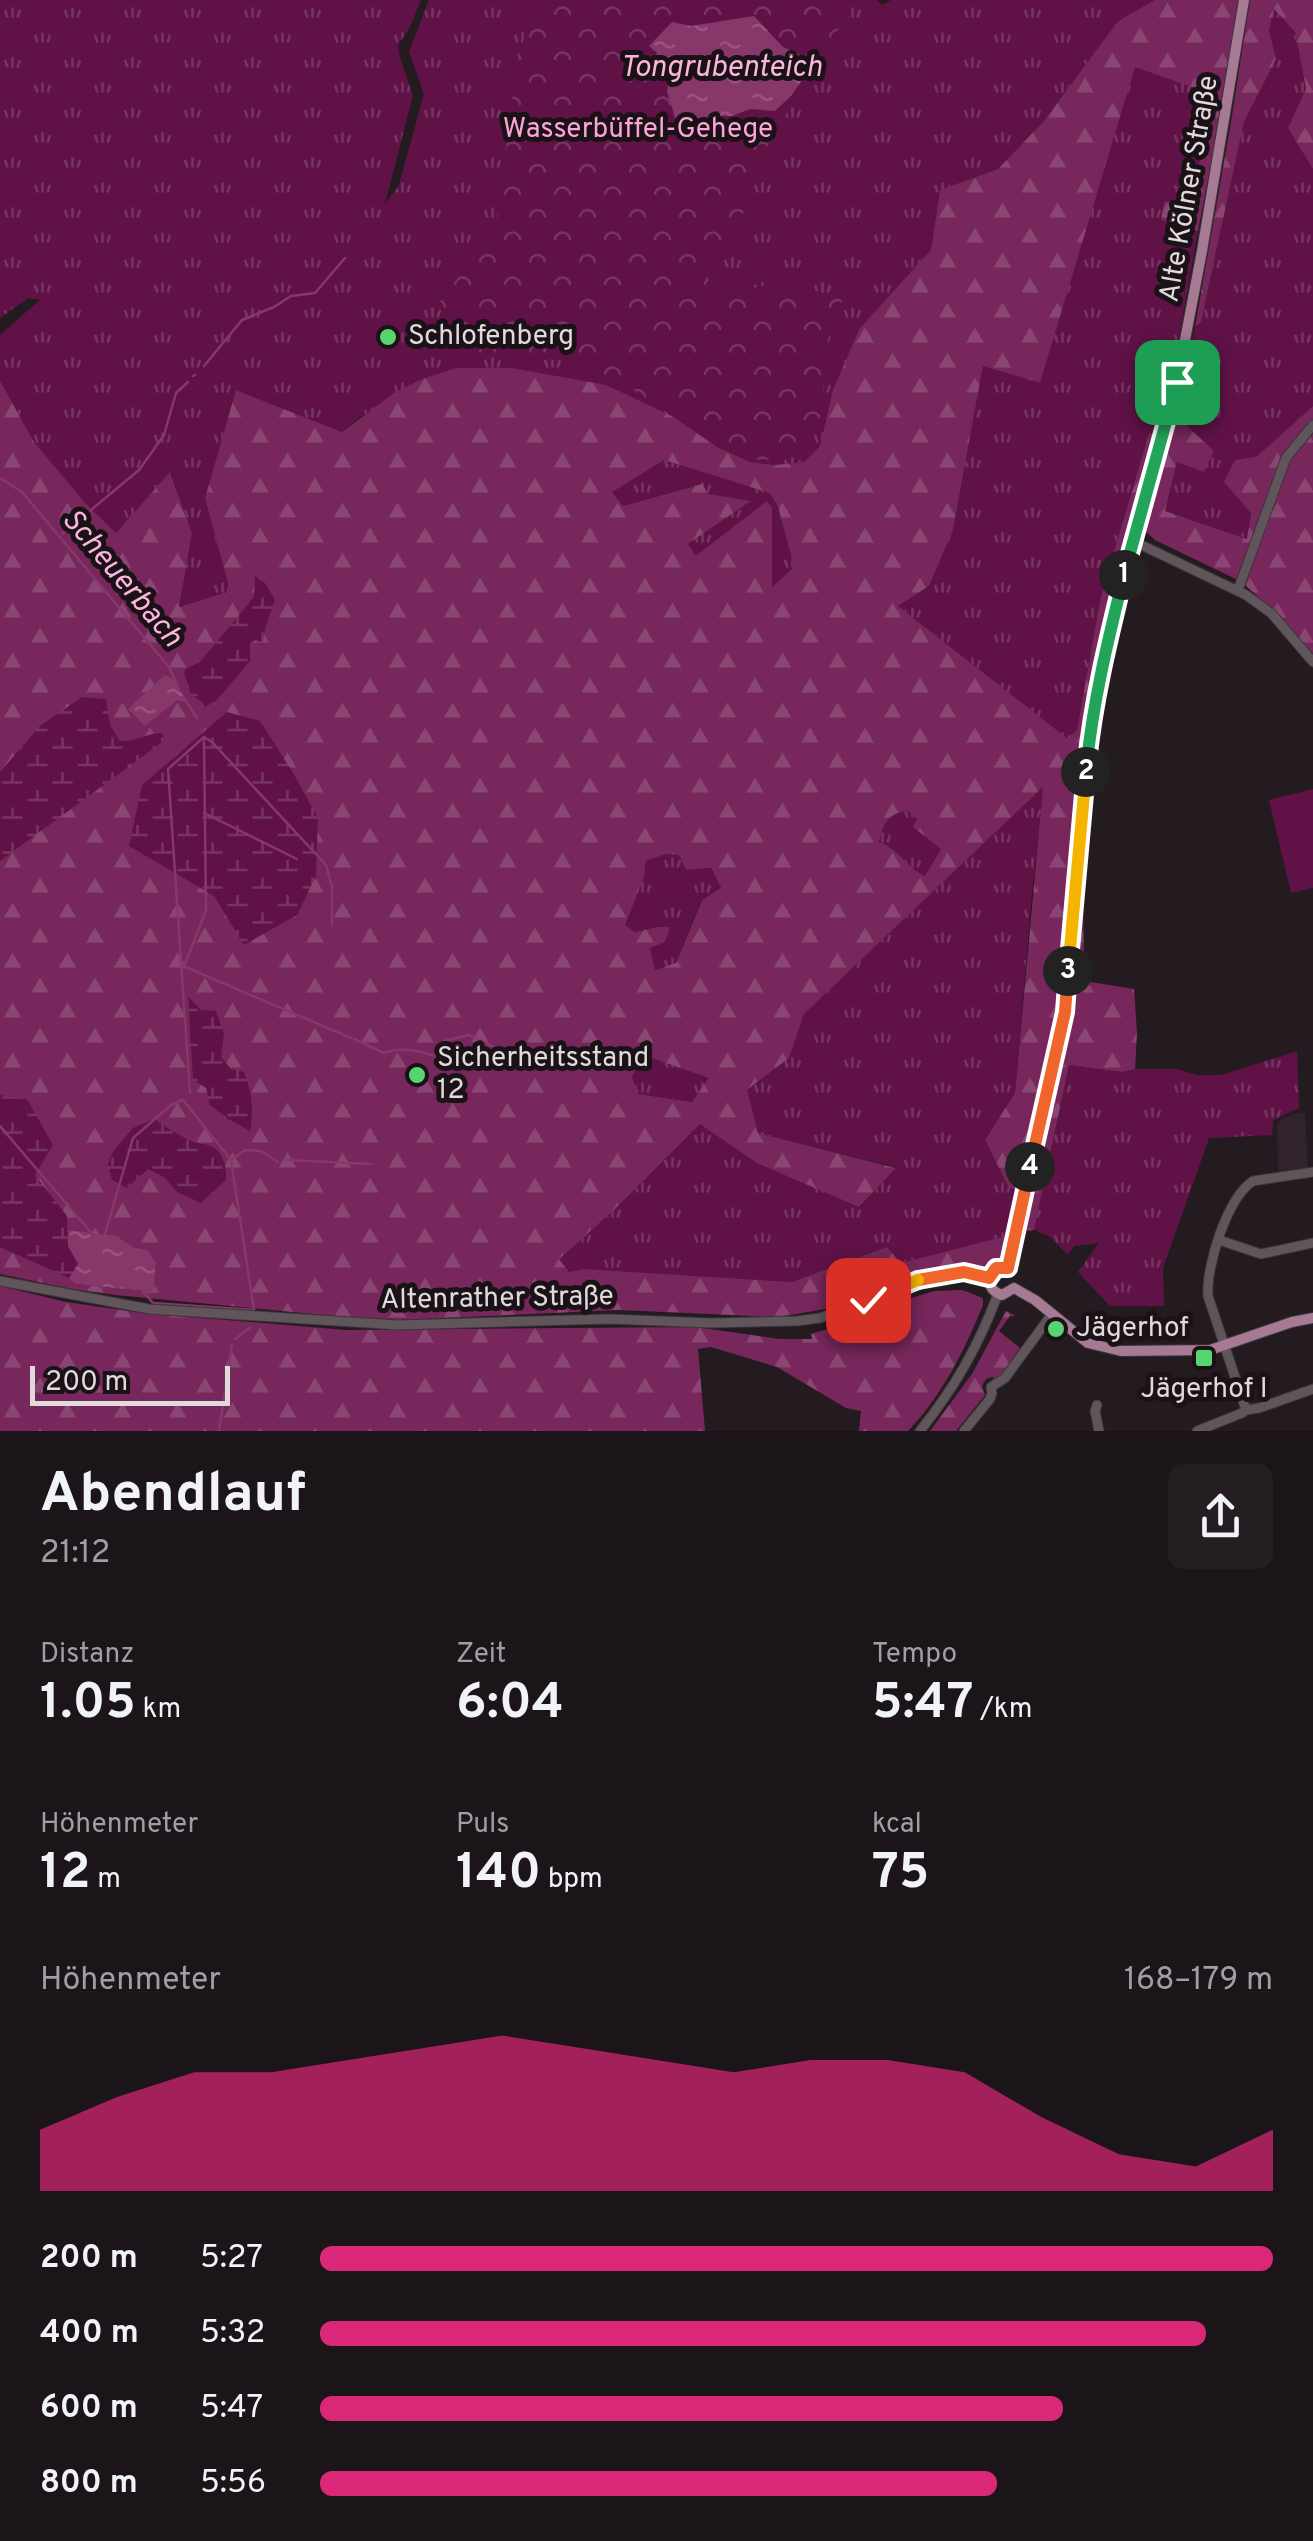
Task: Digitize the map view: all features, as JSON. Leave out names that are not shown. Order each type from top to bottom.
[{"type":"main road","name":"Alte Kölner Straße","points":[[1008,1268],[1065,1012],[1088,742],[1108,641],[1177,382],[1244,0]]},
{"type":"main road","points":[[996,1268],[1008,1268],[1015,1275],[1014,1288],[1007,1294],[998,1294],[989,1278],[996,1268]]},
{"type":"main road","points":[[1014,1288],[1088,1343],[1114,1350],[1206,1350],[1313,1318]]},
{"type":"street","points":[[1238,590],[1286,458],[1313,425]]},
{"type":"street","points":[[1133,541],[1238,590],[1271,613],[1313,662]]},
{"type":"street","points":[[1246,1410],[1211,1309],[1208,1274],[1234,1203],[1250,1182],[1313,1172]]},
{"type":"street","points":[[1219,1240],[1261,1254],[1313,1243]]},
{"type":"street","name":"Altenrather Straße","points":[[0,1281],[149,1309],[398,1325],[609,1319],[798,1322],[820,1318],[913,1281],[952,1273],[989,1278]]},
{"type":"street","points":[[920,1431],[961,1376],[998,1294]]},
{"type":"street","points":[[964,1431],[990,1399],[991,1387],[1005,1378],[1052,1314]]},
{"type":"street","points":[[1197,1431],[1246,1410],[1313,1389]]},
{"type":"street","points":[[1098,1406],[1094,1411],[1100,1431]]},
{"type":"shaded area","points":[[1305,1113],[1308,1168],[1283,1174],[1278,1170],[1277,1126],[1281,1119]]},
{"type":"green space","points":[[0,0],[421,0],[398,45],[413,95],[385,204],[399,185],[424,94],[409,52],[429,0],[877,0],[882,5],[891,0],[1155,0],[1118,21],[1043,122],[998,169],[940,190],[931,250],[860,328],[820,446],[804,462],[750,462],[680,420],[512,368],[456,368],[358,418],[342,432],[236,390],[205,498],[230,591],[178,607],[192,534],[171,473],[116,533],[85,504],[34,442],[0,381],[0,335],[40,300],[28,298],[0,318]]},
{"type":"green space","name":"Wasserbüffel-Gehege","points":[[544,0],[833,0],[848,4],[852,12],[772,135],[743,213],[708,279],[712,286],[745,290],[786,281],[841,299],[843,309],[828,339],[821,415],[803,453],[787,459],[759,460],[720,449],[624,383],[573,361],[469,354],[450,330],[439,303],[496,228],[518,52]]},
{"type":"green space","points":[[1155,0],[1240,0],[1198,231],[1161,220],[1164,202],[1179,201],[1182,183],[1196,181],[1212,94],[1135,67],[1040,383],[983,366],[953,530],[929,586],[898,606],[1068,739],[1077,730],[1101,596],[1149,433],[1157,434],[1102,635],[1080,754],[1061,1005],[1018,1190],[1009,1188],[985,1140],[1015,1093],[1043,787],[804,1014],[789,1058],[747,1090],[758,1133],[896,1168],[859,1207],[757,1163],[700,1124],[559,1259],[569,1272],[584,1269],[792,1282],[887,1247],[901,1263],[1010,1235],[1002,1260],[986,1269],[956,1268],[911,1278],[825,1309],[778,1317],[619,1310],[398,1320],[116,1295],[0,1274],[0,381],[34,442],[116,533],[170,472],[192,533],[179,607],[230,591],[205,498],[236,390],[342,432],[394,393],[422,379],[456,368],[512,368],[606,385],[680,420],[750,462],[804,462],[820,446],[833,390],[860,328],[931,250],[940,190],[998,169],[1043,122],[1118,21]],"holes":[[[664,460],[770,493],[778,507],[794,567],[772,587],[772,508],[767,501],[696,556],[688,544],[751,501],[708,494],[702,484],[623,506],[612,492]],[[908,811],[917,819],[913,827],[941,849],[925,876],[879,842],[888,820]],[[666,854],[679,855],[686,870],[711,868],[721,888],[702,900],[676,963],[655,970],[650,948],[665,942],[670,927],[635,932],[625,925],[644,877],[646,861]],[[641,1054],[708,1078],[692,1102],[638,1094],[632,1077]],[[117,1236],[133,1247],[148,1250],[156,1262],[154,1290],[76,1284],[78,1264],[68,1246]]]},
{"type":"green space","points":[[1250,0],[1313,0],[1313,169],[1288,128],[1306,89],[1295,32],[1274,9],[1269,30],[1276,59],[1244,122],[1201,322],[1195,327],[1231,122]]},
{"type":"green space","points":[[1274,9],[1295,32],[1306,90],[1288,128],[1313,169],[1313,406],[1256,457],[1248,539],[1165,511],[1192,402],[1179,397],[1195,327],[1201,322],[1244,122],[1276,59],[1269,30]]},
{"type":"green space","points":[[1134,66],[1212,93],[1196,182],[1180,201],[1164,203],[1161,220],[1198,231],[1172,377],[1157,434],[1149,433],[1101,596],[1077,731],[1068,740],[898,606],[929,586],[953,530],[983,366],[1040,383]]},
{"type":"green space","points":[[1179,397],[1192,402],[1187,426],[1214,451],[1204,472],[1177,462],[1165,511],[1247,539],[1251,513],[1224,482],[1235,460],[1256,457],[1313,406],[1313,657],[1289,626],[1242,582],[1155,540],[1144,530]]},
{"type":"green space","points":[[664,460],[770,493],[778,507],[794,567],[772,589],[772,508],[695,557],[688,544],[750,502],[708,494],[701,484],[622,506],[612,491]]},
{"type":"green space","points":[[255,576],[265,583],[275,600],[262,646],[256,640],[250,643],[250,661],[216,701],[205,707],[191,695],[184,672],[200,662],[254,597]]},
{"type":"green space","points":[[82,697],[106,699],[110,725],[120,741],[162,733],[165,740],[0,861],[0,772],[40,726]]},
{"type":"green space","points":[[227,712],[260,721],[318,818],[316,876],[297,915],[244,945],[214,896],[129,846],[142,785]]},
{"type":"green space","points":[[1044,786],[1015,1093],[985,1140],[1009,1188],[1018,1190],[1010,1235],[901,1263],[887,1247],[792,1282],[584,1269],[568,1272],[559,1258],[613,1211],[700,1124],[860,1207],[896,1167],[757,1133],[747,1090],[789,1058],[804,1014]]},
{"type":"green space","points":[[1313,789],[1313,888],[1291,893],[1269,800]]},
{"type":"green space","points":[[908,811],[917,819],[914,827],[942,849],[925,877],[879,842],[888,820]]},
{"type":"green space","points":[[666,854],[679,855],[686,870],[711,868],[721,889],[701,900],[676,963],[654,970],[650,948],[657,927],[634,932],[625,925],[646,861]]},
{"type":"green space","points":[[1083,889],[1084,981],[1134,989],[1135,1069],[1122,1072],[1069,1065],[1034,1230],[1026,1231],[1064,1063]]},
{"type":"green space","points":[[188,996],[201,1010],[216,1011],[224,1033],[221,1057],[231,1069],[244,1072],[249,1087],[250,1131],[210,1105],[206,1088],[193,1080]]},
{"type":"green space","points":[[1297,1051],[1299,1108],[1273,1120],[1272,1135],[1209,1138],[1163,1268],[1164,1306],[1110,1306],[1078,1272],[1099,1243],[1074,1246],[1068,1255],[1049,1236],[1034,1230],[1069,1065],[1122,1072],[1177,1069],[1197,1075],[1222,1075]]},
{"type":"green space","points":[[641,1053],[709,1079],[692,1102],[638,1094],[632,1077]]},
{"type":"green space","points":[[0,1095],[27,1099],[53,1145],[35,1175],[67,1216],[68,1246],[78,1264],[69,1278],[0,1247]]},
{"type":"green space","points":[[155,1119],[191,1141],[213,1147],[221,1155],[226,1180],[201,1203],[177,1192],[164,1177],[148,1169],[127,1188],[112,1180],[108,1164],[112,1153],[133,1128]]},
{"type":"green space","points":[[0,1286],[66,1302],[142,1313],[346,1330],[695,1327],[779,1339],[812,1339],[811,1334],[935,1291],[962,1290],[983,1298],[983,1305],[952,1371],[908,1431],[859,1431],[861,1411],[846,1408],[777,1367],[711,1347],[698,1349],[705,1431],[0,1431]]},
{"type":"green space","points":[[1006,1311],[1016,1316],[1010,1316],[999,1331],[1020,1348],[998,1380],[986,1379],[982,1386],[985,1395],[956,1431],[930,1431],[972,1374]]},
{"type":"water","name":"Tongrubenteich","points":[[754,16],[783,47],[799,54],[807,73],[775,111],[750,109],[732,116],[709,116],[700,130],[681,136],[667,92],[671,65],[649,46],[672,22],[691,26]]},
{"type":"water","points":[[165,675],[175,680],[187,703],[177,700],[145,726],[128,709]]},
{"type":"water","points":[[68,1230],[117,1236],[133,1247],[148,1250],[156,1262],[154,1290],[76,1284],[69,1278],[78,1264],[68,1246]]},
{"type":"waterway","points":[[204,366],[242,320],[291,296],[315,293],[345,258]]},
{"type":"waterway","points":[[62,534],[139,470],[164,435],[176,393],[188,382]]},
{"type":"waterway","name":"Scheuerbach","points":[[0,478],[22,492],[169,667],[178,687]]},
{"type":"waterway","name":"Scheuerbach","points":[[184,698],[197,718]]},
{"type":"waterway","points":[[204,737],[326,865],[332,887],[332,924]]},
{"type":"waterway","points":[[190,1093],[168,769],[204,737]]},
{"type":"waterway","name":"Scheuerbach","points":[[184,967],[206,910],[204,738]]},
{"type":"waterway","points":[[204,813],[297,859]]},
{"type":"waterway","points":[[183,966],[351,1038]]},
{"type":"waterway","points":[[354,1039],[384,1053],[409,1050],[435,1056],[444,1041],[469,1035],[498,1049]]},
{"type":"waterway","points":[[105,1234],[133,1138],[182,1100]]},
{"type":"waterway","points":[[142,1290],[153,1303],[254,1310],[231,1160],[183,1100]]},
{"type":"waterway","points":[[0,1126],[93,1235]]},
{"type":"waterway","points":[[233,1159],[245,1150],[261,1151],[278,1162]]},
{"type":"waterway","points":[[286,1160],[371,1164]]},
{"type":"waterway","points":[[235,1339],[251,1327]]},
{"type":"waterway","points":[[219,1431],[232,1345]]},
{"type":"place","name":"Schlofenberg","points":[[388,337]]},
{"type":"place","name":"Sicherheitsstand 12","points":[[417,1075]]},
{"type":"place","name":"Jägerhof","points":[[1056,1329]]},
{"type":"place","name":"Jägerhof I","points":[[1204,1358]]},
{"type":"route","points":[[868,1300],[913,1281],[964,1272],[989,1278],[996,1268],[1008,1268],[1065,1012],[1088,742],[1126,566],[1177,382]]}]
